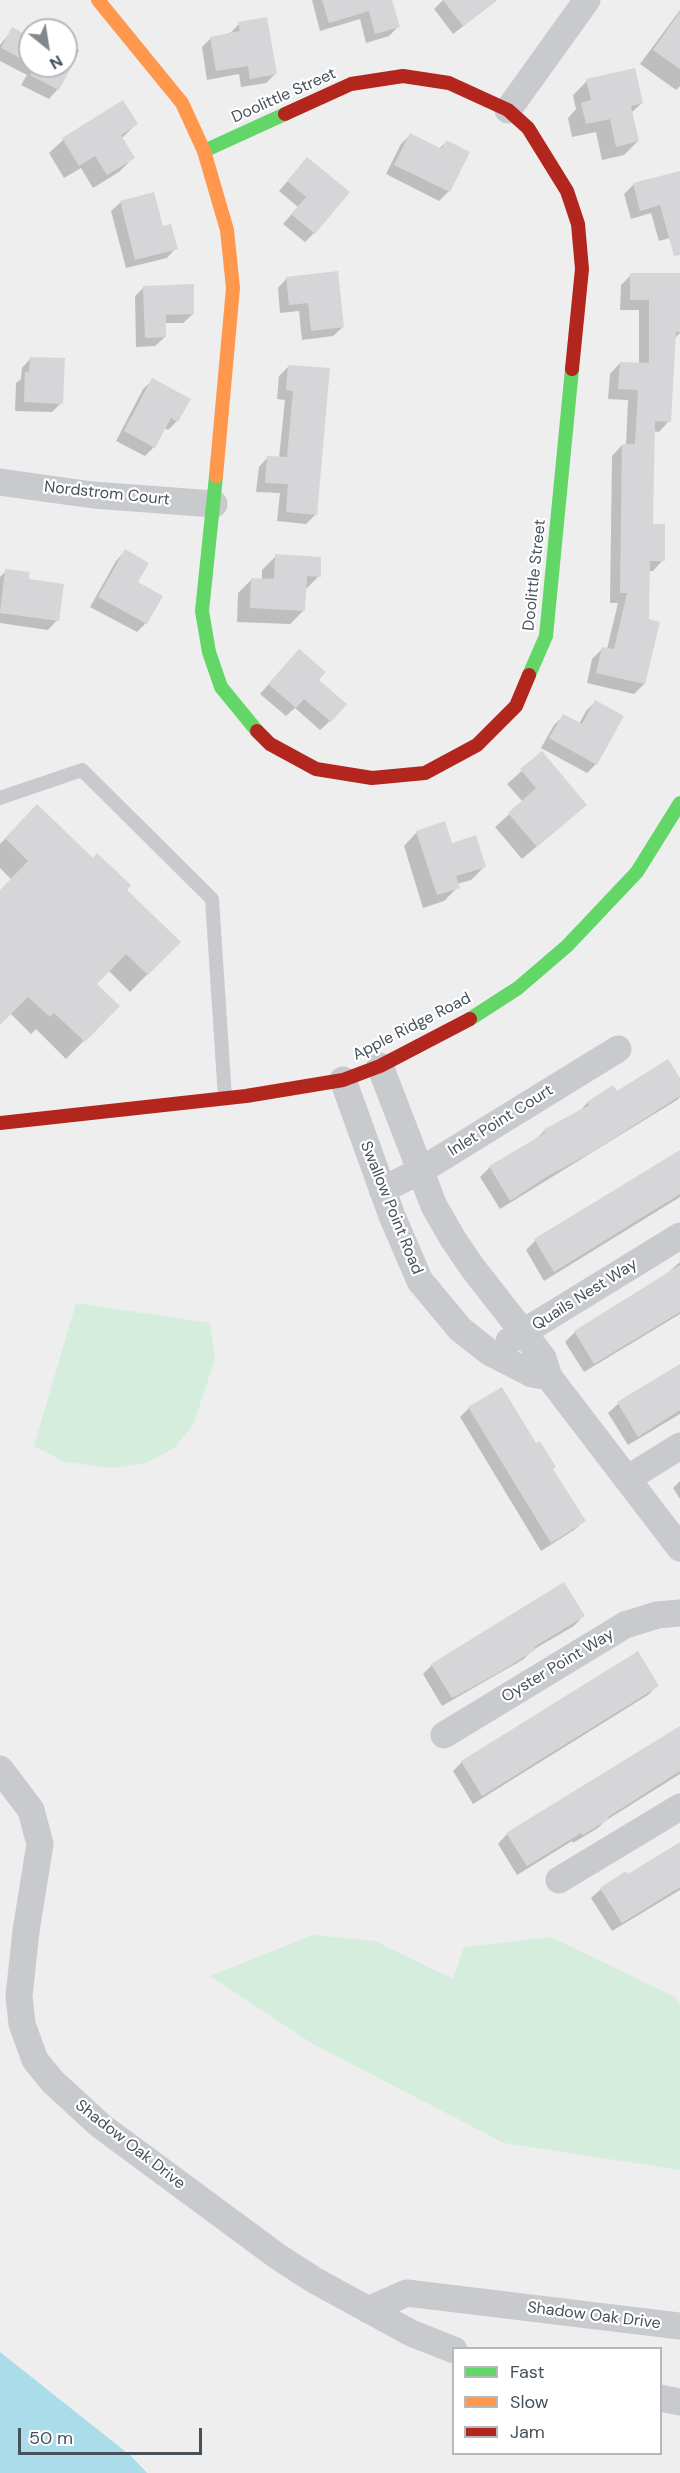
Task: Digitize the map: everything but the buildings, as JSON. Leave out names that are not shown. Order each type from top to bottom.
[{"type":"street","name":"Doolittle Street","points":[[98,0],[182,102],[204,151],[227,230],[233,288],[202,611],[209,652],[221,687],[251,726],[270,744],[316,769],[372,778],[425,773],[477,745],[516,706],[546,636],[582,269],[578,224],[567,191],[528,128],[508,110],[449,83],[403,76],[351,84],[204,151]]},
{"type":"street","points":[[508,110],[587,0]]},
{"type":"street","name":"Nordstrom Court","points":[[0,482],[93,495],[214,504]]},
{"type":"street","name":"Apple Ridge Road","points":[[0,1123],[225,1098],[343,1080],[380,1066],[483,1010],[518,988],[567,946],[637,872],[680,803]]},
{"type":"street","name":"Inlet Point Court","points":[[382,1190],[420,1171],[618,1049]]},
{"type":"street","points":[[380,1066],[434,1206],[453,1239],[543,1358],[549,1377],[680,1548]]},
{"type":"street","name":"Swallow Point Road","points":[[343,1080],[382,1190],[420,1281],[460,1329],[489,1352],[532,1374],[549,1377]]},
{"type":"street","name":"Quails Nest Way","points":[[489,1352],[680,1236]]},
{"type":"street","points":[[627,1479],[680,1446]]},
{"type":"street","name":"Oyster Point Way","points":[[444,1735],[625,1625],[657,1615],[680,1613]]},
{"type":"street","name":"Shadow Oak Drive","points":[[0,1769],[31,1810],[40,1844],[26,1931],[19,1996],[22,2024],[35,2060],[53,2082],[101,2126],[277,2256],[314,2280],[411,2333],[452,2350]]},
{"type":"street","points":[[560,1881],[680,1807]]},
{"type":"street","name":"Shadow Oak Drive","points":[[368,2310],[407,2293],[680,2326]]},
{"type":"street","points":[[662,2398],[680,2402]]},
{"type":"lane","points":[[0,798],[82,770],[212,899],[225,1098]]},
{"type":"green space","points":[[76,1303],[210,1323],[215,1359],[193,1425],[174,1448],[146,1463],[112,1468],[65,1462],[34,1446]]},
{"type":"green space","points":[[313,1935],[375,1941],[453,1979],[464,1947],[551,1937],[675,1997],[680,2003],[680,2170],[504,2143],[313,2044],[210,1976]]},
{"type":"water","points":[[0,2352],[131,2456],[147,2473],[0,2473]]},
{"type":"traffic: fast","points":[[204,151],[285,114]]},
{"type":"traffic: fast","points":[[529,675],[546,636],[572,369]]},
{"type":"traffic: fast","points":[[216,476],[202,611],[209,652],[221,687],[257,731]]},
{"type":"traffic: fast","points":[[470,1019],[518,988],[567,946],[637,872],[680,803]]},
{"type":"traffic: slow","points":[[98,0],[182,103],[204,151],[227,230],[233,288],[216,476]]},
{"type":"traffic: jam","points":[[285,114],[351,84],[403,76],[449,83],[508,110],[528,128],[567,191],[578,224],[582,269],[572,369]]},
{"type":"traffic: jam","points":[[257,731],[270,744],[316,769],[372,778],[425,773],[477,745],[516,706],[529,675]]},
{"type":"traffic: jam","points":[[0,1123],[246,1096],[343,1080],[380,1066],[470,1019]]}]
